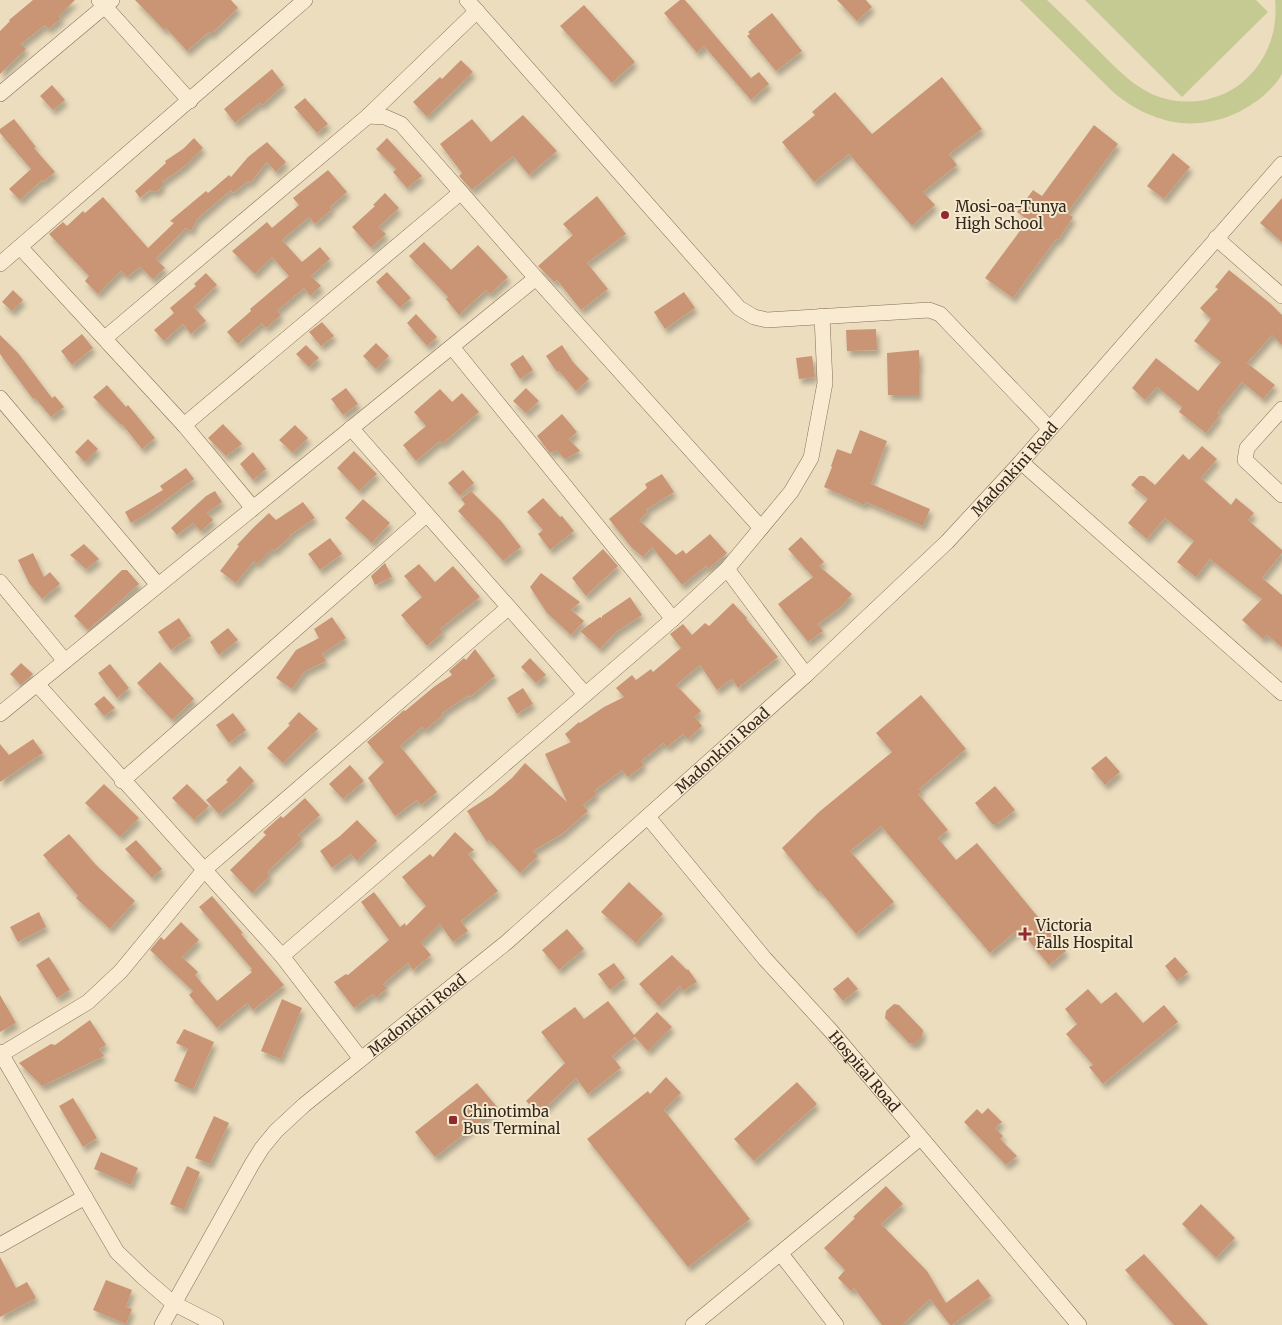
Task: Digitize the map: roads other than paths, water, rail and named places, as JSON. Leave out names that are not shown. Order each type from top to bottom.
[{"type":"street","points":[[0,264],[305,0]]},
{"type":"street","points":[[0,94],[105,2],[190,101]]},
{"type":"street","points":[[105,338],[368,116],[472,5],[738,308],[754,317],[767,320],[929,310],[940,314],[1050,429]]},
{"type":"street","points":[[368,116],[385,117],[401,124],[460,193],[761,528]]},
{"type":"street","name":"Madonkini Road","points":[[162,1325],[262,1148],[276,1131],[361,1058],[507,942],[806,676],[947,542],[1021,462],[1282,164]]},
{"type":"street","points":[[184,425],[460,193]]},
{"type":"street","points":[[1216,238],[1282,296]]},
{"type":"street","points":[[20,247],[184,425],[253,508]]},
{"type":"street","points":[[0,714],[536,278]]},
{"type":"street","points":[[282,956],[673,619],[727,569],[790,492],[812,458],[825,383],[822,316]]},
{"type":"street","points":[[452,347],[673,619]]},
{"type":"street","points":[[0,398],[158,586]]},
{"type":"street","points":[[1282,409],[1247,448],[1245,460],[1282,495]]},
{"type":"street","points":[[351,428],[584,694]]},
{"type":"street","points":[[1021,462],[1282,693]]},
{"type":"street","points":[[122,781],[426,515]]},
{"type":"street","points":[[727,569],[806,676]]},
{"type":"street","points":[[0,582],[65,661]]},
{"type":"street","points":[[216,1325],[173,1303],[117,1252],[0,1053],[88,1002],[121,972],[205,869],[508,608]]},
{"type":"street","points":[[37,684],[122,781],[205,869],[282,956],[361,1058]]},
{"type":"street","name":"Hospital Road","points":[[648,817],[765,959],[831,1031],[1079,1325]]},
{"type":"street","points":[[693,1325],[920,1138]]},
{"type":"street","points":[[0,1244],[85,1197]]},
{"type":"street","points":[[780,1254],[836,1325]]},
{"type":"place","name":"Mosi-oa-Tunya High School","points":[[945,215]]},
{"type":"place","name":"Victoria Falls Hospital","points":[[1025,934]]},
{"type":"place","name":"Chinotimba Bus Terminal","points":[[453,1120]]}]
